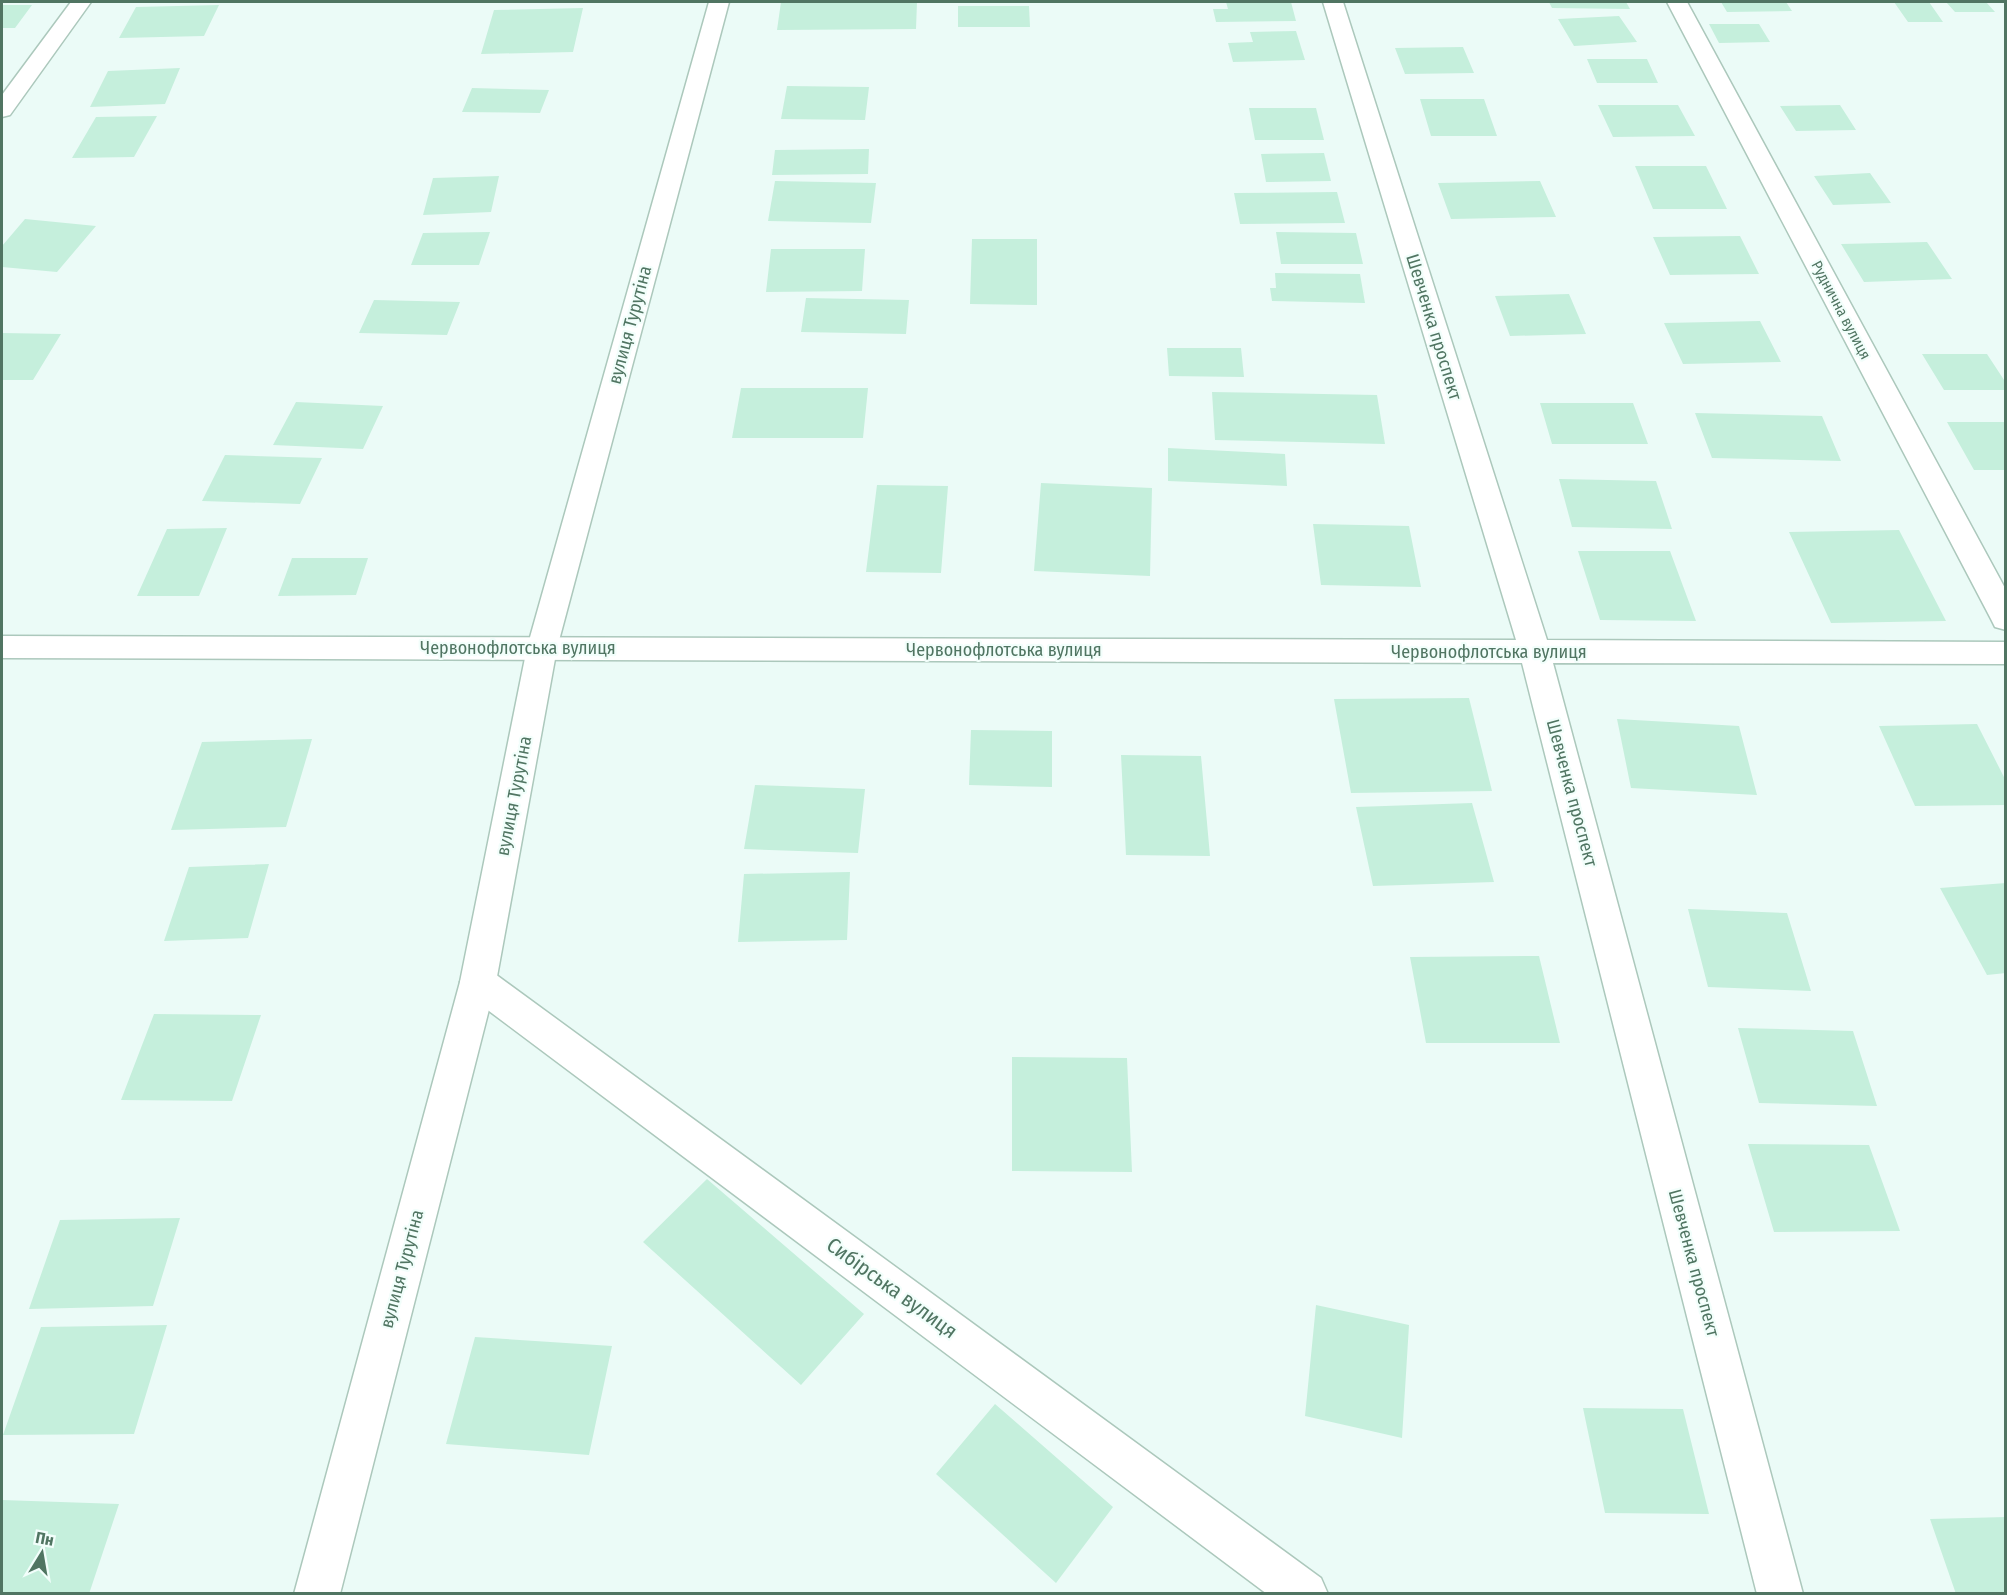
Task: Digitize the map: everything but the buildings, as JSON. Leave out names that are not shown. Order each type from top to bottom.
[{"type":"street","points":[[2,110],[81,2]]},
{"type":"street","name":"вулиця Турутіна","points":[[317,1593],[478,982],[542,648],[719,2]]},
{"type":"street","name":"Шевченка проспект","points":[[1333,2],[1535,652],[1780,1593]]},
{"type":"street","name":"Руднична вулиця","points":[[1677,2],[2006,619]]},
{"type":"street","name":"Червонофлотська вулиця","points":[[2,647],[2006,653]]},
{"type":"street","name":"Сибірська вулиця","points":[[478,982],[1305,1593]]}]
